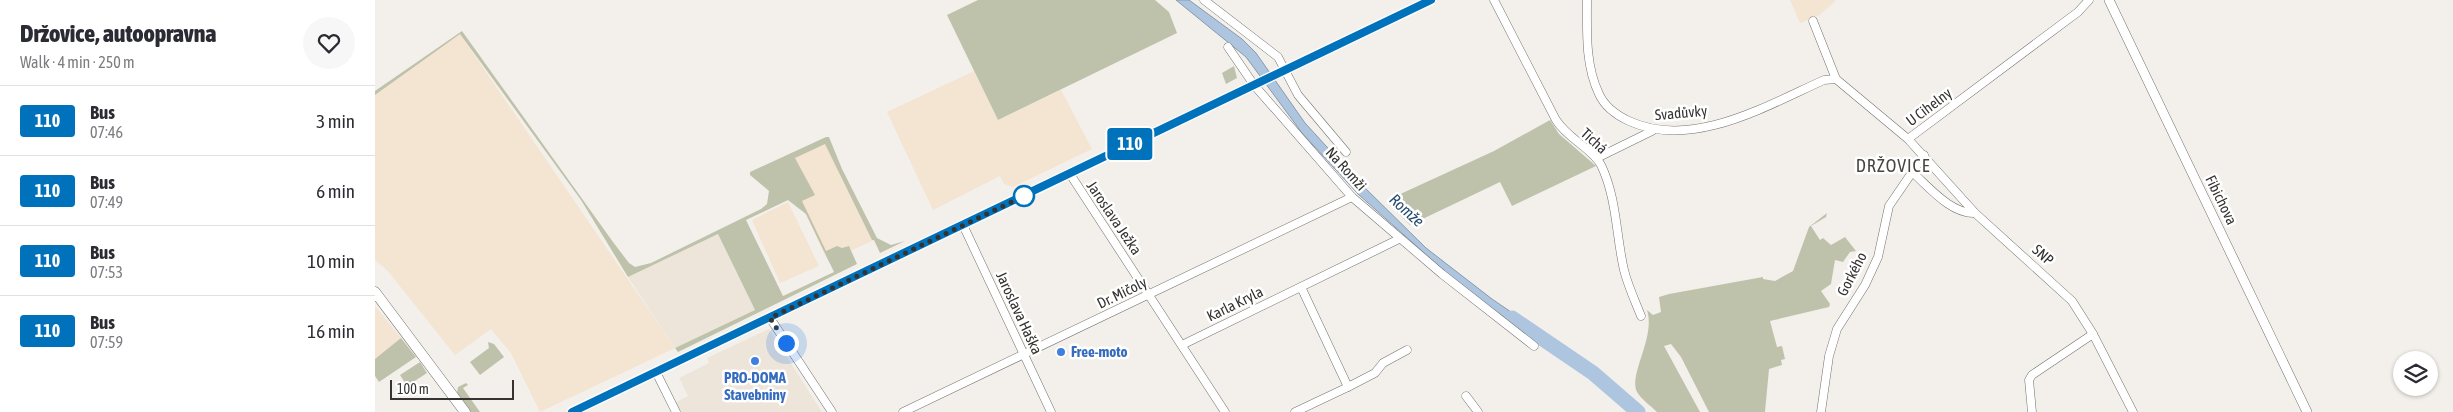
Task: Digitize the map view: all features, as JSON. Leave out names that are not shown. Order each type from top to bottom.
[{"type":"main road","points":[[375,292],[465,412]]},
{"type":"street","name":"Na Romži","points":[[1204,0],[1274,52],[1297,95],[1346,152]]},
{"type":"street","points":[[572,412],[1431,0]]},
{"type":"street","name":"Tichá","points":[[1495,0],[1556,120],[1568,136],[1597,158],[1608,186],[1624,271],[1641,316]]},
{"type":"street","name":"Svadůvky","points":[[1587,0],[1589,60],[1599,94],[1609,108],[1617,115],[1652,131],[1698,128],[1726,122],[1824,80],[1836,79]]},
{"type":"street","name":"U Cihelny","points":[[1813,21],[1836,79],[1908,139],[2078,12],[2089,0]]},
{"type":"street","name":"Fibichova","points":[[2109,0],[2307,412]]},
{"type":"street","name":"Na Romži","points":[[1229,47],[1254,85],[1352,197],[1399,238],[1534,346]]},
{"type":"street","points":[[1597,158],[1652,131]]},
{"type":"street","name":"SNP","points":[[1908,139],[1975,213],[2072,301],[2093,334],[2133,412]]},
{"type":"street","name":"Gorkého","points":[[1821,412],[1829,356],[1837,329],[1865,285],[1878,257],[1889,206],[1924,156]]},
{"type":"street","points":[[1912,172],[1953,207],[1966,213],[1975,213]]},
{"type":"street","name":"Jaroslava Ježka","points":[[1070,174],[1225,412]]},
{"type":"street","name":"Dr. Mičoly","points":[[903,412],[1352,197]]},
{"type":"street","name":"Jaroslava Haška","points":[[963,225],[1051,412]]},
{"type":"street","name":"Karla Kryla","points":[[1182,345],[1399,238]]},
{"type":"street","points":[[1301,287],[1348,387]]},
{"type":"street","points":[[770,318],[833,412]]},
{"type":"street","points":[[2032,412],[2029,380],[2035,371],[2093,334]]},
{"type":"street","points":[[1295,412],[1375,373],[1383,363],[1407,350]]},
{"type":"street","points":[[656,372],[675,412]]},
{"type":"street","points":[[1467,396],[1478,412]]},
{"type":"shaded area","points":[[1790,0],[1836,1],[1818,16],[1800,23]]},
{"type":"shaded area","points":[[460,34],[675,348],[540,412],[511,353],[491,329],[455,355],[387,270],[375,260],[375,95]]},
{"type":"shaded area","points":[[974,71],[998,120],[1061,90],[1092,149],[1013,187],[1004,184],[1000,176],[933,210],[887,112]]},
{"type":"shaded area","points":[[826,140],[874,240],[828,261],[805,213],[753,174]]},
{"type":"shaded area","points":[[788,202],[819,266],[780,283],[752,220]]},
{"type":"shaded area","points":[[718,234],[755,310],[675,348],[628,277]]},
{"type":"shaded area","points":[[375,306],[401,338],[375,361]]},
{"type":"shaded area","points":[[769,329],[822,412],[681,412],[676,402],[688,396],[679,378],[709,363],[707,358]]},
{"type":"green space","points":[[978,0],[1155,0],[1169,12],[1177,33],[998,120],[947,15]]},
{"type":"green space","points":[[462,31],[613,242],[629,263],[635,267],[651,263],[761,209],[767,204],[769,191],[750,175],[750,172],[826,137],[829,137],[842,169],[877,238],[891,245],[905,241],[880,253],[825,144],[795,158],[815,195],[802,201],[826,251],[837,246],[842,248],[849,246],[857,264],[678,352],[675,348],[755,310],[718,234],[628,277],[581,200],[460,34],[375,95],[375,91]],"holes":[[[788,200],[806,214],[834,272],[783,296],[746,220]]]},
{"type":"green space","points":[[1234,66],[1237,78],[1226,84],[1222,73]]},
{"type":"green space","points":[[1550,120],[1559,134],[1596,166],[1512,206],[1500,182],[1410,225],[1389,204],[1396,196],[1494,151]]},
{"type":"green space","points":[[1827,213],[1826,217],[1811,226],[1820,240],[1823,238],[1831,245],[1845,237],[1856,251],[1850,252],[1843,262],[1835,260],[1831,284],[1821,291],[1830,304],[1829,307],[1770,321],[1777,347],[1782,346],[1785,359],[1781,360],[1782,365],[1769,369],[1765,412],[1709,412],[1681,357],[1671,344],[1664,346],[1700,412],[1657,412],[1637,392],[1635,385],[1648,332],[1647,310],[1653,315],[1661,312],[1659,297],[1669,294],[1763,277],[1763,279],[1775,281],[1793,271],[1809,227]]},
{"type":"green space","points":[[401,338],[416,357],[379,382],[375,376],[375,359]]},
{"type":"green space","points":[[488,342],[494,344],[504,357],[480,375],[470,362],[489,348]]},
{"type":"green space","points":[[420,362],[427,373],[407,386],[400,375]]},
{"type":"green space","points":[[466,383],[468,385],[463,388],[480,412],[471,412],[457,393],[458,387]]},
{"type":"water","points":[[1176,0],[1189,0],[1242,39],[1256,53],[1305,123],[1360,183],[1426,248],[1492,299],[1530,325],[1525,332],[1468,292],[1358,194],[1302,133],[1246,57]]},
{"type":"waterway","name":"Romže","points":[[1512,318],[1593,373],[1638,412]]},
{"type":"bus line","name":"110","points":[[572,412],[707,349],[1431,0]]},
{"type":"place","name":"Free-moto","points":[[1061,352]]},
{"type":"place","name":"PRO-DOMA Stavebniny","points":[[755,361]]},
{"type":"district","name":"DRŽOVICE","points":[[1893,166]]},
{"type":"route","points":[[786,343],[770,318],[1024,196]]}]
